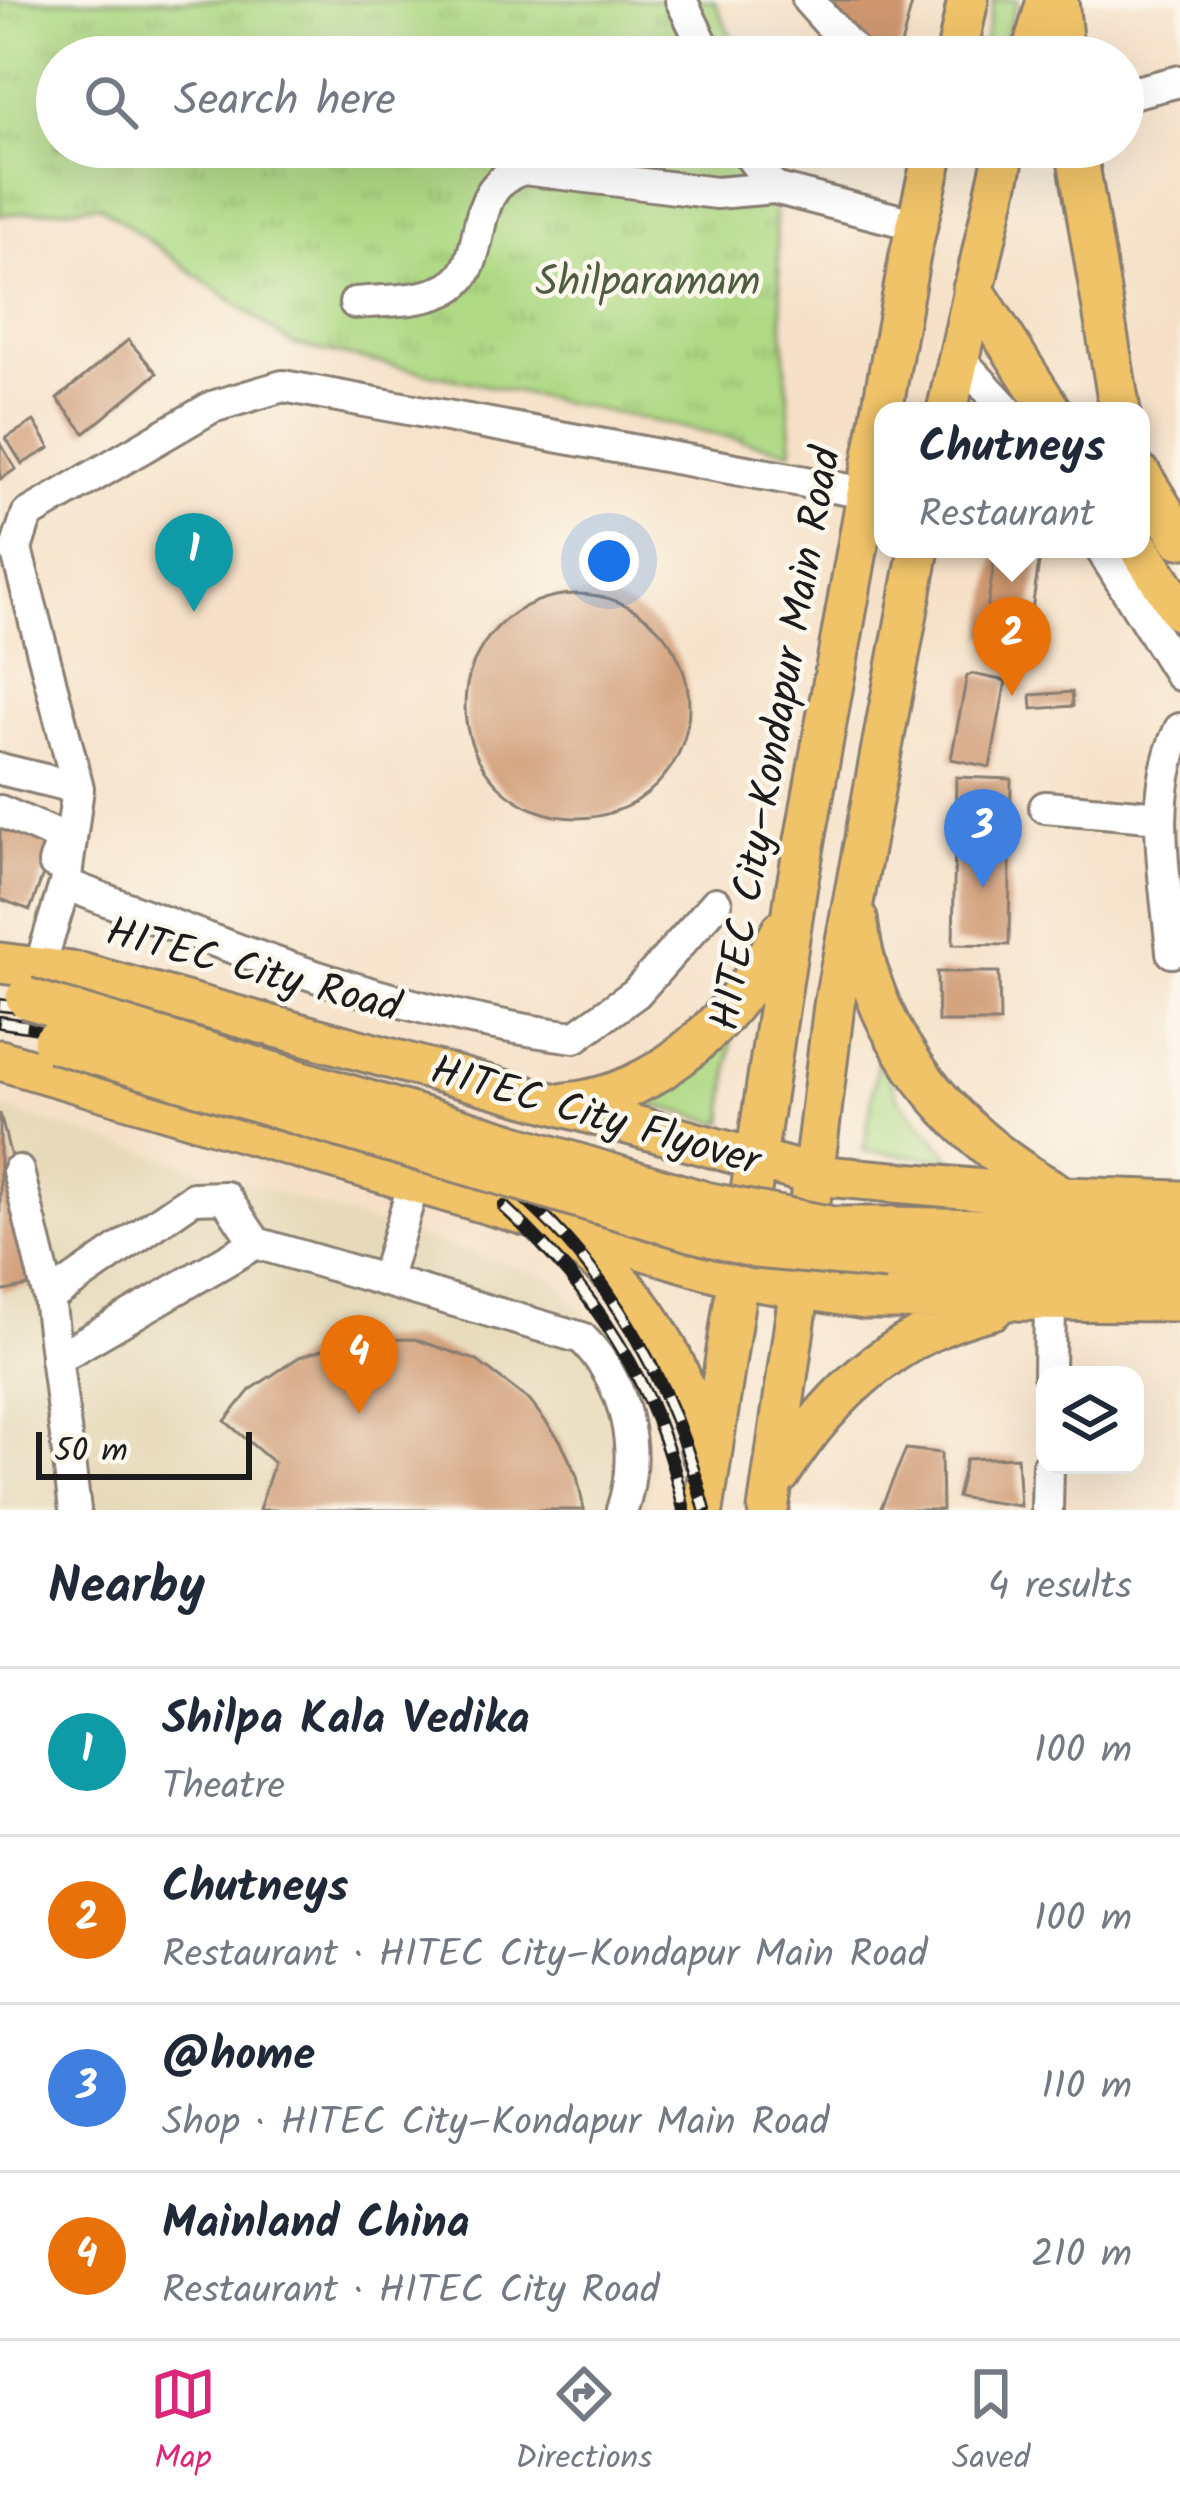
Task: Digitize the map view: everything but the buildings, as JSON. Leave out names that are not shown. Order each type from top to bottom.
[{"type":"main road","points":[[960,36],[968,0]]},
{"type":"main road","points":[[1037,36],[1047,0]]},
{"type":"main road","points":[[1058,0],[1062,36]]},
{"type":"main road","name":"HITEC City–Kondapur Main Road","points":[[883,402],[930,168]]},
{"type":"main road","points":[[948,402],[1001,168]]},
{"type":"main road","points":[[1080,168],[1118,402]]},
{"type":"main road","points":[[973,289],[1045,402]]},
{"type":"main road","name":"HITEC City–Kondapur Main Road","points":[[704,1500],[797,885],[874,451]]},
{"type":"main road","points":[[1150,490],[1180,538]]},
{"type":"main road","points":[[770,1499],[854,896],[917,558]]},
{"type":"main road","points":[[1146,558],[1180,611]]},
{"type":"main road","points":[[552,1104],[612,1095],[675,1059],[710,1031],[765,962],[797,885]]},
{"type":"main road","points":[[854,896],[871,979],[898,1039],[933,1094],[967,1132],[1006,1164],[1066,1197]]},
{"type":"main road","name":"HITEC City Road","points":[[17,977],[465,1079],[755,1163],[813,1175],[1066,1197],[1180,1201]]},
{"type":"main road","name":"HITEC City Flyover","points":[[17,977],[768,1217],[833,1226],[1180,1233]]},
{"type":"main road","name":"HITEC City Flyover","points":[[0,1038],[52,1042],[755,1248],[866,1259],[1180,1265]]},
{"type":"main road","points":[[0,1060],[739,1278],[865,1298],[1180,1301]]},
{"type":"main road","points":[[429,1185],[469,1161],[478,1137],[465,1079]]},
{"type":"main road","points":[[524,1215],[571,1241],[617,1280],[656,1326],[693,1407],[704,1500]]},
{"type":"main road","points":[[770,1499],[809,1430],[874,1364],[956,1320],[1050,1298]]},
{"type":"street","points":[[681,0],[699,36]]},
{"type":"street","points":[[808,0],[840,36]]},
{"type":"street","points":[[1144,89],[1180,81]]},
{"type":"street","points":[[759,168],[774,188]]},
{"type":"street","points":[[355,304],[438,293],[457,282],[472,260],[490,190],[501,176],[523,169],[716,193],[774,188],[917,225]]},
{"type":"street","points":[[957,356],[1000,402]]},
{"type":"street","points":[[17,977],[65,884],[78,788],[16,549],[27,515],[212,407],[283,386],[866,493]]},
{"type":"street","points":[[1106,558],[1180,675]]},
{"type":"street","points":[[1172,952],[1161,817],[1169,757],[1180,729]]},
{"type":"street","points":[[0,769],[78,788]]},
{"type":"street","points":[[1045,807],[1161,817]]},
{"type":"street","points":[[0,811],[63,838],[17,977]]},
{"type":"street","points":[[65,884],[285,967],[479,1025],[575,1037],[635,993],[716,903]]},
{"type":"street","points":[[18,1171],[50,1298],[75,1510]]},
{"type":"street","points":[[386,1278],[429,1185]]},
{"type":"street","points":[[50,1298],[194,1198],[225,1197],[256,1244],[582,1338],[607,1363],[628,1424],[630,1484],[622,1510]]},
{"type":"street","points":[[56,1359],[256,1244]]},
{"type":"street","points":[[1049,1366],[1050,1298]]},
{"type":"street","points":[[1048,1474],[1048,1510]]},
{"type":"shaded area","points":[[0,1107],[555,1279],[601,1341],[640,1414],[653,1471],[643,1510],[0,1510]]},
{"type":"green space","name":"Shilparamam","points":[[0,0],[714,0],[731,36],[36,36],[36,168],[772,168],[792,451],[292,344],[99,205],[0,215]]},
{"type":"green space","points":[[994,0],[1018,0],[1005,36],[986,36]]},
{"type":"green space","points":[[732,1032],[724,1123],[641,1102]]},
{"type":"green space","points":[[879,1052],[898,1098],[953,1160],[864,1151]]},
{"type":"railway","points":[[0,1005],[116,1026],[302,1082],[396,1117],[474,1159],[566,1239],[604,1287],[665,1394],[705,1510]]},
{"type":"railway","points":[[0,1022],[78,1034],[184,1064]]},
{"type":"railway","points":[[504,1207],[568,1273],[619,1344],[658,1422],[684,1510]]},
{"type":"place","name":"Shilpa Kala Vedika","points":[[194,612]]},
{"type":"place","name":"Chutneys","points":[[1012,696]]},
{"type":"place","name":"@home","points":[[983,888]]},
{"type":"place","name":"Mainland China","points":[[359,1414]]}]
